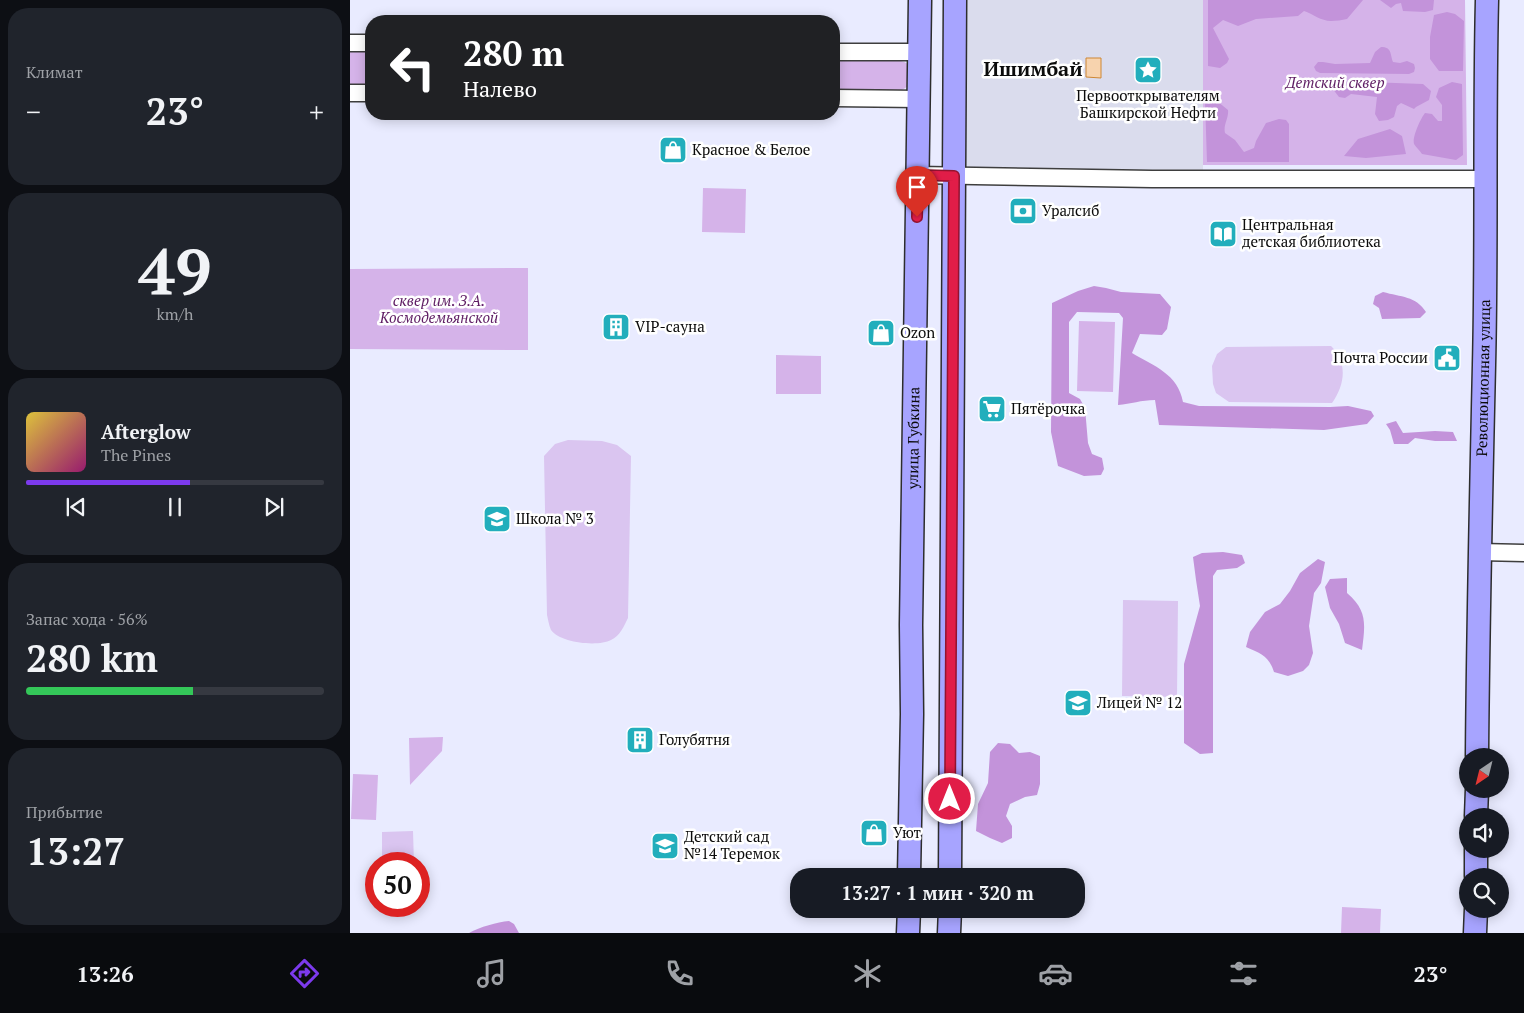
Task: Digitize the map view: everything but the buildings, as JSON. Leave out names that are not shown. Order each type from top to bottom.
[{"type":"main road","name":"улица Губкина","points":[[909,868],[920,0]]},
{"type":"main road","points":[[950,868],[955,0]]},
{"type":"main road","name":"Революционная улица","points":[[1477,748],[1486,236],[1487,0]]},
{"type":"main road","points":[[908,933],[909,918]]},
{"type":"main road","points":[[950,918],[950,933]]},
{"type":"main road","points":[[1475,933],[1476,918]]},
{"type":"street","points":[[350,43],[365,43]]},
{"type":"street","points":[[840,52],[920,52]]},
{"type":"street","points":[[350,93],[365,94]]},
{"type":"street","points":[[840,98],[919,99]]},
{"type":"street","points":[[918,175],[1152,179],[1485,179]]},
{"type":"street","points":[[1479,552],[1524,553]]},
{"type":"green space","name":"Детский сквер","points":[[1181,0],[1465,0],[1467,165],[1203,165]]},
{"type":"green space","points":[[350,49],[365,49],[365,88],[350,88]]},
{"type":"green space","points":[[840,57],[874,57],[904,62],[910,66],[910,82],[907,87],[899,91],[840,91]]},
{"type":"green space","points":[[703,188],[746,189],[745,233],[702,232]]},
{"type":"green space","name":"сквер им. З.А. Космодемьянской","points":[[528,268],[528,350],[350,349],[350,269]]},
{"type":"green space","points":[[1079,321],[1115,322],[1113,392],[1077,391]]},
{"type":"green space","points":[[776,355],[821,356],[821,394],[776,394]]},
{"type":"green space","points":[[443,737],[442,751],[410,785],[409,738]]},
{"type":"green space","points":[[353,774],[378,775],[376,820],[351,819]]},
{"type":"green space","points":[[1342,907],[1381,909],[1380,933],[1341,933]]},
{"type":"shaded area","points":[[965,0],[1203,0],[1203,175],[970,169],[964,163]]},
{"type":"shaded area","points":[[1208,0],[1363,0],[1347,19],[1324,20],[1304,11],[1298,16],[1256,19],[1238,26],[1223,20],[1213,28],[1229,59],[1220,68],[1208,66]]},
{"type":"shaded area","points":[[1380,0],[1434,0],[1433,10],[1425,12],[1403,11],[1401,3],[1391,8]]},
{"type":"shaded area","points":[[1447,12],[1455,14],[1464,21],[1463,71],[1439,71],[1430,59],[1430,37],[1434,15]]},
{"type":"shaded area","points":[[1381,47],[1389,50],[1393,62],[1407,61],[1414,64],[1414,72],[1409,74],[1320,73],[1314,67],[1318,62],[1335,64],[1370,63],[1375,52]]},
{"type":"shaded area","points":[[1086,58],[1101,58],[1101,78],[1086,77]]},
{"type":"shaded area","points":[[1341,81],[1423,84],[1431,91],[1429,100],[1414,109],[1401,103],[1397,106],[1394,117],[1379,121],[1375,114],[1377,97],[1351,94],[1345,98],[1339,97],[1332,88]]},
{"type":"shaded area","points":[[1452,82],[1462,84],[1463,155],[1456,160],[1422,154],[1414,144],[1417,128],[1425,113],[1432,114],[1438,121],[1442,121],[1442,105],[1436,97],[1439,88]]},
{"type":"shaded area","points":[[1212,97],[1228,110],[1225,133],[1235,140],[1244,152],[1254,148],[1266,123],[1279,119],[1286,120],[1289,124],[1289,162],[1207,162],[1205,101]]},
{"type":"shaded area","points":[[1390,129],[1402,136],[1406,154],[1366,158],[1344,156],[1358,139]]},
{"type":"shaded area","points":[[1094,286],[1121,292],[1160,294],[1171,307],[1167,329],[1162,335],[1140,334],[1132,353],[1164,372],[1176,384],[1183,402],[1199,406],[1348,406],[1371,411],[1374,416],[1367,424],[1324,430],[1159,425],[1155,400],[1118,405],[1123,318],[1119,313],[1077,312],[1069,322],[1069,393],[1080,399],[1085,408],[1088,443],[1092,454],[1102,458],[1104,469],[1101,475],[1084,476],[1058,466],[1051,432],[1052,303]]},
{"type":"shaded area","points":[[1383,292],[1413,300],[1426,312],[1420,318],[1382,319],[1379,308],[1373,304],[1375,296]]},
{"type":"shaded area","points":[[1331,346],[1340,359],[1343,374],[1340,389],[1332,403],[1229,402],[1216,393],[1213,384],[1212,366],[1217,354],[1226,347]]},
{"type":"shaded area","points":[[1396,421],[1403,433],[1453,432],[1457,441],[1435,441],[1415,438],[1408,444],[1394,444],[1386,424]]},
{"type":"shaded area","points":[[568,440],[602,441],[617,445],[631,456],[628,618],[617,636],[605,642],[589,643],[562,638],[551,630],[547,615],[544,456],[555,444]]},
{"type":"shaded area","points":[[1223,552],[1242,555],[1245,563],[1237,568],[1217,570],[1213,576],[1213,753],[1200,754],[1184,743],[1184,664],[1200,606],[1193,557],[1202,553]]},
{"type":"shaded area","points":[[1318,559],[1325,562],[1321,583],[1314,593],[1309,626],[1313,653],[1309,665],[1303,671],[1288,676],[1274,672],[1267,659],[1260,653],[1246,647],[1250,632],[1265,612],[1280,604],[1300,573]]},
{"type":"shaded area","points":[[1347,578],[1347,593],[1359,606],[1364,619],[1362,650],[1345,643],[1339,624],[1330,608],[1325,587],[1330,579]]},
{"type":"shaded area","points":[[1123,600],[1178,601],[1177,697],[1122,696]]},
{"type":"shaded area","points":[[998,743],[1010,744],[1019,753],[1030,752],[1040,756],[1040,784],[1037,795],[1025,797],[1010,804],[1006,816],[1012,826],[1012,838],[1002,843],[976,831],[978,804],[988,783],[990,752]]},
{"type":"shaded area","points":[[413,831],[414,852],[382,852],[382,832]]},
{"type":"shaded area","points":[[509,921],[514,924],[519,933],[469,933],[499,922]]},
{"type":"place","name":"Первооткрывателям Башкирской Нефти","points":[[1148,70]]},
{"type":"place","name":"Красное & Белое","points":[[673,150]]},
{"type":"place","name":"Уралсиб","points":[[1023,211]]},
{"type":"place","name":"Центральная детская библиотека","points":[[1223,234]]},
{"type":"place","name":"VIP-сауна","points":[[616,327]]},
{"type":"place","name":"Ozon","points":[[881,333]]},
{"type":"place","name":"Почта России","points":[[1447,358]]},
{"type":"place","name":"Пятёрочка","points":[[992,409]]},
{"type":"place","name":"Школа № 3","points":[[497,519]]},
{"type":"place","name":"Лицей № 12","points":[[1078,703]]},
{"type":"place","name":"Голубятня","points":[[640,740]]},
{"type":"place","name":"Уют","points":[[874,833]]},
{"type":"place","name":"Детский сад №14 Теремок","points":[[665,846]]},
{"type":"district","name":"Ишимбай","points":[[1033,69]]},
{"type":"route","points":[[917,217],[918,175],[954,176],[950,799]]}]
